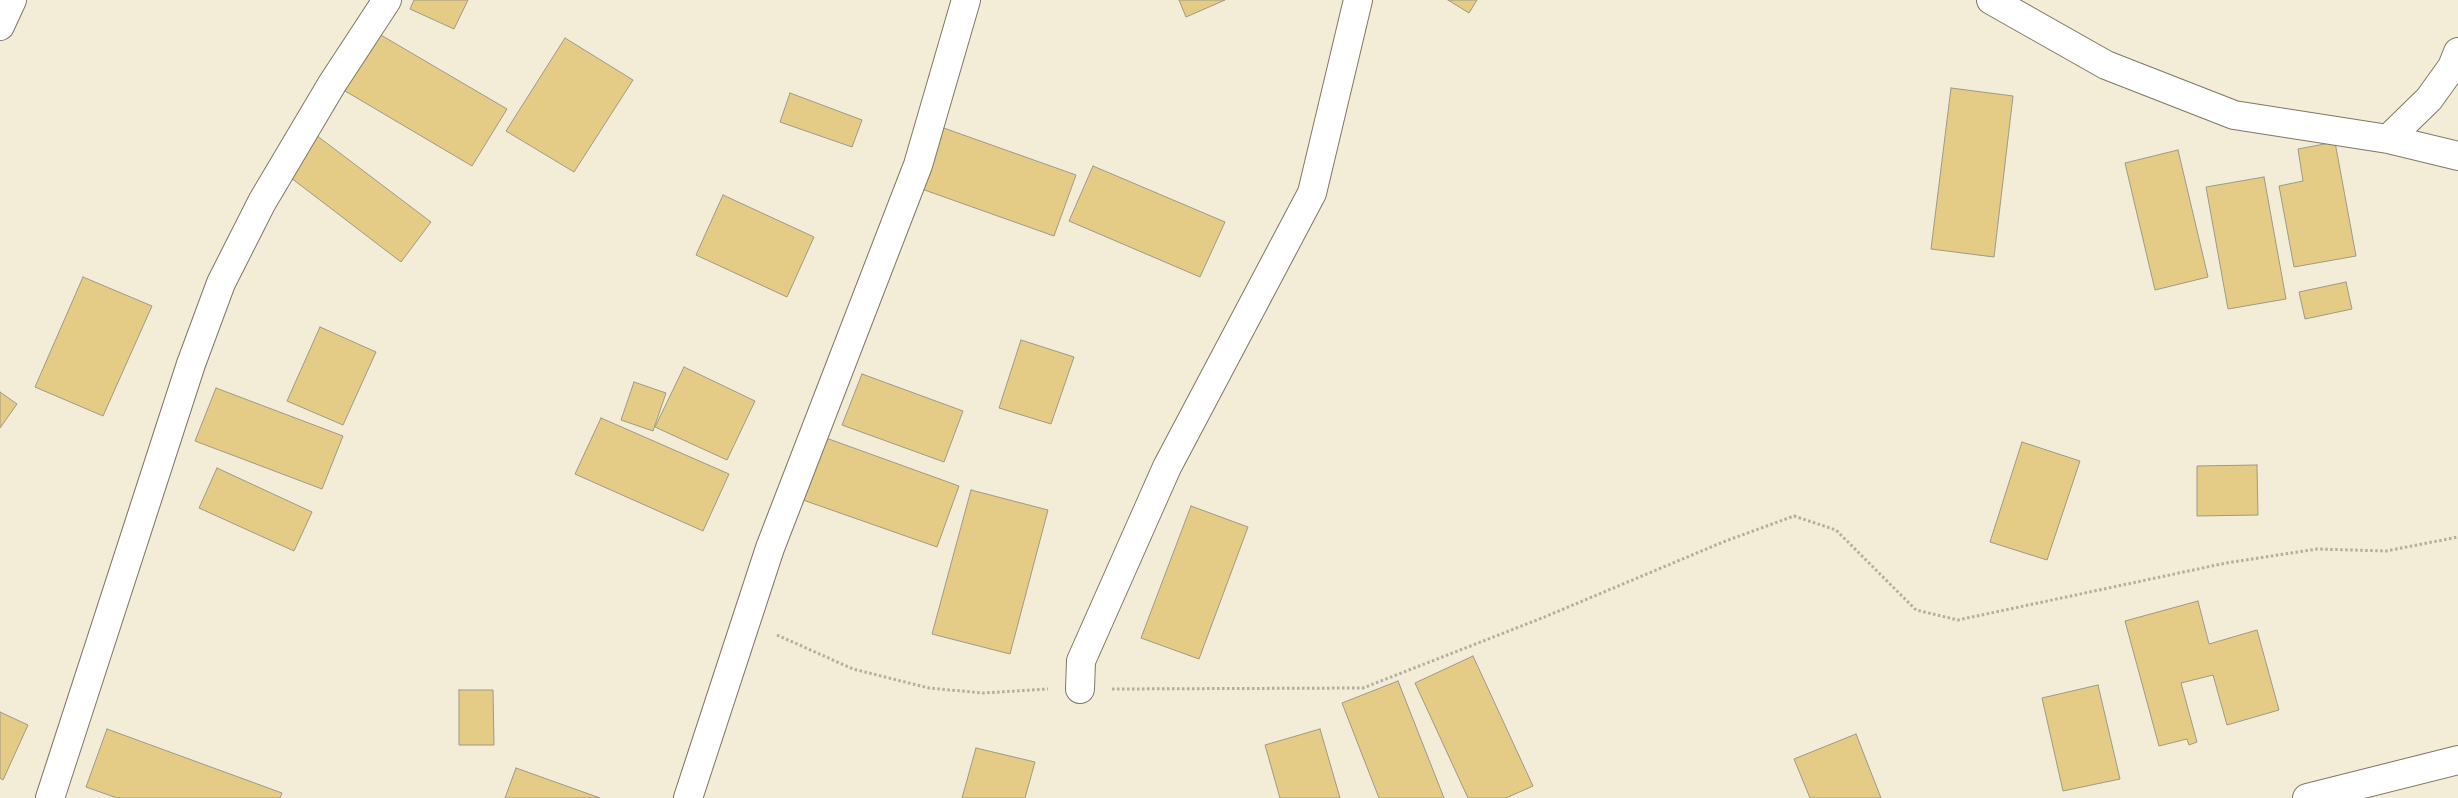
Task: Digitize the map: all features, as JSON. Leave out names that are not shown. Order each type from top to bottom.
[{"type":"street","points":[[0,26],[12,0]]},
{"type":"street","points":[[50,798],[191,364],[221,283],[262,202],[332,84],[387,0]]},
{"type":"street","points":[[688,798],[770,548],[918,165],[966,0]]},
{"type":"street","points":[[1080,689],[1081,661],[1166,467],[1312,193],[1358,0]]},
{"type":"street","points":[[1991,0],[2106,66],[2234,115],[2388,140],[2458,156]]},
{"type":"street","points":[[2388,140],[2429,99],[2452,67],[2458,52]]},
{"type":"street","points":[[2307,798],[2458,760]]},
{"type":"path","points":[[746,622],[853,669],[930,688],[984,693],[1080,689],[1364,688],[1542,618],[1723,542],[1794,516],[1836,530],[1916,610],[1958,620],[2226,563],[2316,549],[2386,551],[2458,536]]},
{"type":"building","points":[[414,0],[468,0],[454,29],[410,9]]},
{"type":"building","points":[[1179,0],[1225,0],[1186,17]]},
{"type":"building","points":[[1448,0],[1477,0],[1469,13]]},
{"type":"building","points":[[374,31],[507,109],[472,166],[340,88]]},
{"type":"building","points":[[565,38],[633,80],[574,172],[506,131]]},
{"type":"building","points":[[1951,88],[2013,96],[1994,257],[1931,249]]},
{"type":"building","points":[[790,93],[862,120],[852,147],[780,122]]},
{"type":"building","points":[[938,126],[1076,175],[1054,236],[916,187]]},
{"type":"building","points":[[312,132],[431,222],[401,262],[282,171]]},
{"type":"building","points":[[2335,142],[2356,256],[2294,267],[2279,186],[2303,181],[2298,149]]},
{"type":"building","points":[[2178,150],[2208,277],[2155,290],[2125,163]]},
{"type":"building","points":[[1093,166],[1225,222],[1200,277],[1069,221]]},
{"type":"building","points":[[2264,177],[2286,299],[2228,309],[2206,187]]},
{"type":"building","points":[[723,195],[814,237],[787,297],[696,255]]},
{"type":"building","points":[[83,277],[152,306],[103,416],[35,387]]},
{"type":"building","points":[[2346,282],[2352,309],[2305,319],[2299,292]]},
{"type":"building","points":[[320,327],[376,352],[343,425],[287,401]]},
{"type":"building","points":[[1021,340],[1074,357],[1051,424],[999,408]]},
{"type":"building","points":[[684,367],[755,401],[727,460],[655,427]]},
{"type":"building","points":[[862,374],[963,411],[944,462],[842,425]]},
{"type":"building","points":[[634,382],[666,393],[653,431],[621,420]]},
{"type":"building","points":[[216,388],[343,436],[322,489],[195,441]]},
{"type":"building","points":[[0,392],[17,404],[0,428]]},
{"type":"building","points":[[601,418],[729,474],[703,531],[575,474]]},
{"type":"building","points":[[826,438],[959,486],[937,547],[803,500]]},
{"type":"building","points":[[2022,442],[2080,461],[2047,560],[1990,542]]},
{"type":"building","points":[[2257,465],[2258,515],[2197,516],[2197,466]]},
{"type":"building","points":[[217,468],[312,512],[294,551],[199,508]]},
{"type":"building","points":[[971,490],[1048,510],[1010,654],[932,634]]},
{"type":"building","points":[[1191,506],[1248,527],[1199,659],[1141,638]]},
{"type":"building","points":[[2198,601],[2209,644],[2257,630],[2279,710],[2227,725],[2213,675],[2181,683],[2197,742],[2189,745],[2187,739],[2159,746],[2125,621]]},
{"type":"building","points":[[1473,656],[1533,786],[1506,798],[1468,798],[1415,683]]},
{"type":"building","points":[[1398,681],[1444,798],[1379,798],[1342,703]]},
{"type":"building","points":[[2098,685],[2120,779],[2063,791],[2042,698]]},
{"type":"building","points":[[459,690],[493,690],[494,745],[459,745]]},
{"type":"building","points":[[0,712],[28,725],[3,780],[0,778]]},
{"type":"building","points":[[107,729],[282,793],[280,798],[117,798],[86,787]]},
{"type":"building","points":[[1320,729],[1340,798],[1280,798],[1265,745]]},
{"type":"building","points":[[1856,734],[1881,798],[1810,798],[1794,759]]},
{"type":"building","points":[[976,748],[1035,762],[1025,798],[962,798]]},
{"type":"building","points":[[516,768],[600,798],[505,798]]}]
